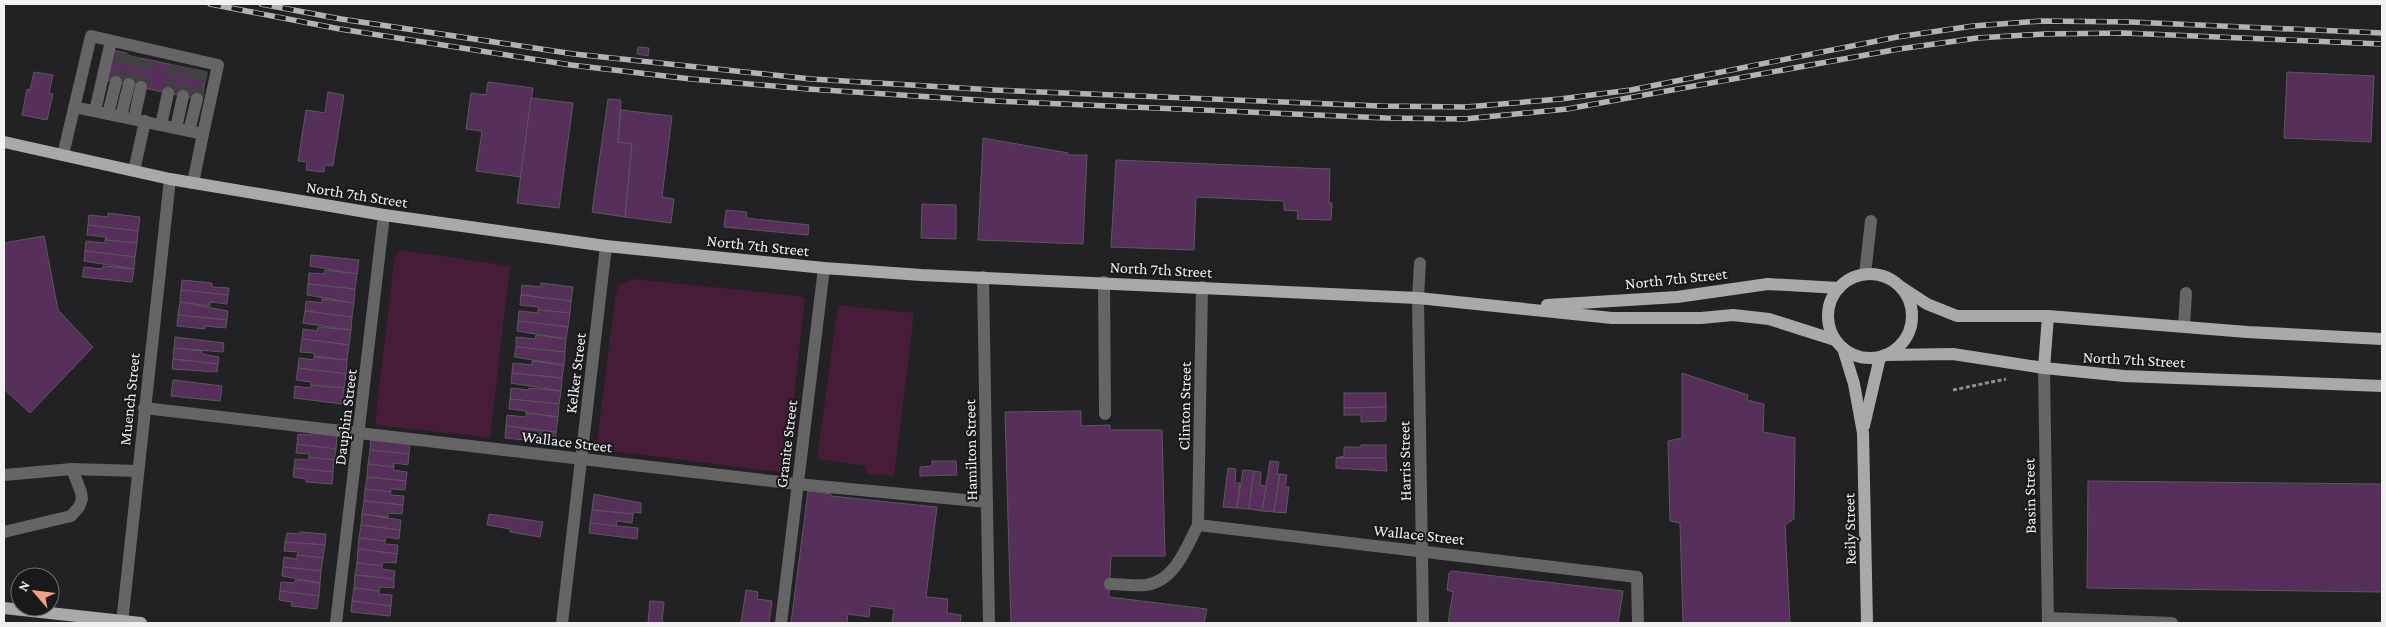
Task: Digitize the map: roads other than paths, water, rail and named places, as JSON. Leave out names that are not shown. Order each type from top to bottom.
[{"type":"main road","name":"North 7th Street","points":[[4,142],[193,183],[384,215],[606,246],[824,268],[1418,298],[1612,318],[1701,318],[1733,315],[1760,318],[1839,344],[1854,355],[1867,358],[1953,354],[2044,368],[2124,376],[2382,386]]},
{"type":"main road","points":[[1839,344],[1830,327],[1828,313],[1831,300],[1846,281],[1865,274],[1891,279],[1927,304],[1957,316],[2048,316],[2248,332],[2382,339]]},
{"type":"main road","name":"North 7th Street","points":[[1517,307],[1677,297],[1768,284],[1839,288]]},
{"type":"main road","points":[[1883,356],[1897,348],[1906,338],[1911,325],[1912,312],[1909,299],[1901,287]]},
{"type":"main road","points":[[2044,368],[2048,316]]},
{"type":"main road","name":"Reily Street","points":[[1839,344],[1854,384],[1863,433],[1867,623]]},
{"type":"main road","name":"Reily Street","points":[[1863,433],[1883,356]]},
{"type":"main road","points":[[4,608],[141,623]]},
{"type":"street","points":[[63,155],[91,36],[111,41],[136,51],[190,64],[203,66],[218,65],[193,183]]},
{"type":"street","points":[[95,111],[111,41]]},
{"type":"street","points":[[114,115],[116,82]]},
{"type":"street","points":[[114,115],[135,86],[139,120],[134,171]]},
{"type":"street","points":[[161,125],[168,93]]},
{"type":"street","points":[[176,128],[183,96]]},
{"type":"street","points":[[190,131],[196,99]]},
{"type":"street","points":[[74,107],[203,134]]},
{"type":"street","name":"Muench Street","points":[[122,622],[170,179]]},
{"type":"street","name":"Dauphin Street","points":[[336,623],[360,432],[384,215]]},
{"type":"street","points":[[1865,274],[1871,221]]},
{"type":"street","name":"Kelker Street","points":[[562,623],[606,246]]},
{"type":"street","name":"Harris Street","points":[[1420,263],[1418,298],[1423,623]]},
{"type":"street","name":"Granite Street","points":[[781,623],[824,268]]},
{"type":"street","name":"Hamilton Street","points":[[983,277],[988,623]]},
{"type":"street","points":[[1104,282],[1105,414]]},
{"type":"street","name":"Clinton Street","points":[[1198,525],[1202,287]]},
{"type":"street","points":[[2184,326],[2186,293]]},
{"type":"street","name":"Basin Street","points":[[2044,368],[2048,621]]},
{"type":"street","name":"Wallace Street","points":[[144,408],[797,484],[987,502]]},
{"type":"street","points":[[4,532],[71,516],[79,507],[82,499],[72,469]]},
{"type":"street","points":[[4,475],[72,469],[138,471]]},
{"type":"street","points":[[1110,584],[1146,585],[1170,574],[1181,558],[1198,525]]},
{"type":"street","name":"Wallace Street","points":[[1198,525],[1637,577],[1638,623]]},
{"type":"street","points":[[2048,621],[2172,623]]},
{"type":"tunnel","points":[[116,82],[123,52]]},
{"type":"tunnel","points":[[129,84],[135,57]]},
{"type":"tunnel","points":[[141,87],[147,60]]},
{"type":"tunnel","points":[[168,93],[175,65]]},
{"type":"tunnel","points":[[183,96],[189,68]]},
{"type":"tunnel","points":[[197,99],[202,71]]},
{"type":"railway","points":[[210,4],[340,29],[571,65],[691,79],[993,101],[1386,118],[1464,119],[1567,109],[1899,49],[1977,38],[2044,34],[2124,33],[2382,44]]},
{"type":"railway","points":[[261,4],[341,19],[574,54],[811,79],[994,90],[1380,106],[1466,107],[1560,99],[1631,90],[1897,37],[1973,26],[2041,21],[2131,22],[2382,33]]}]
